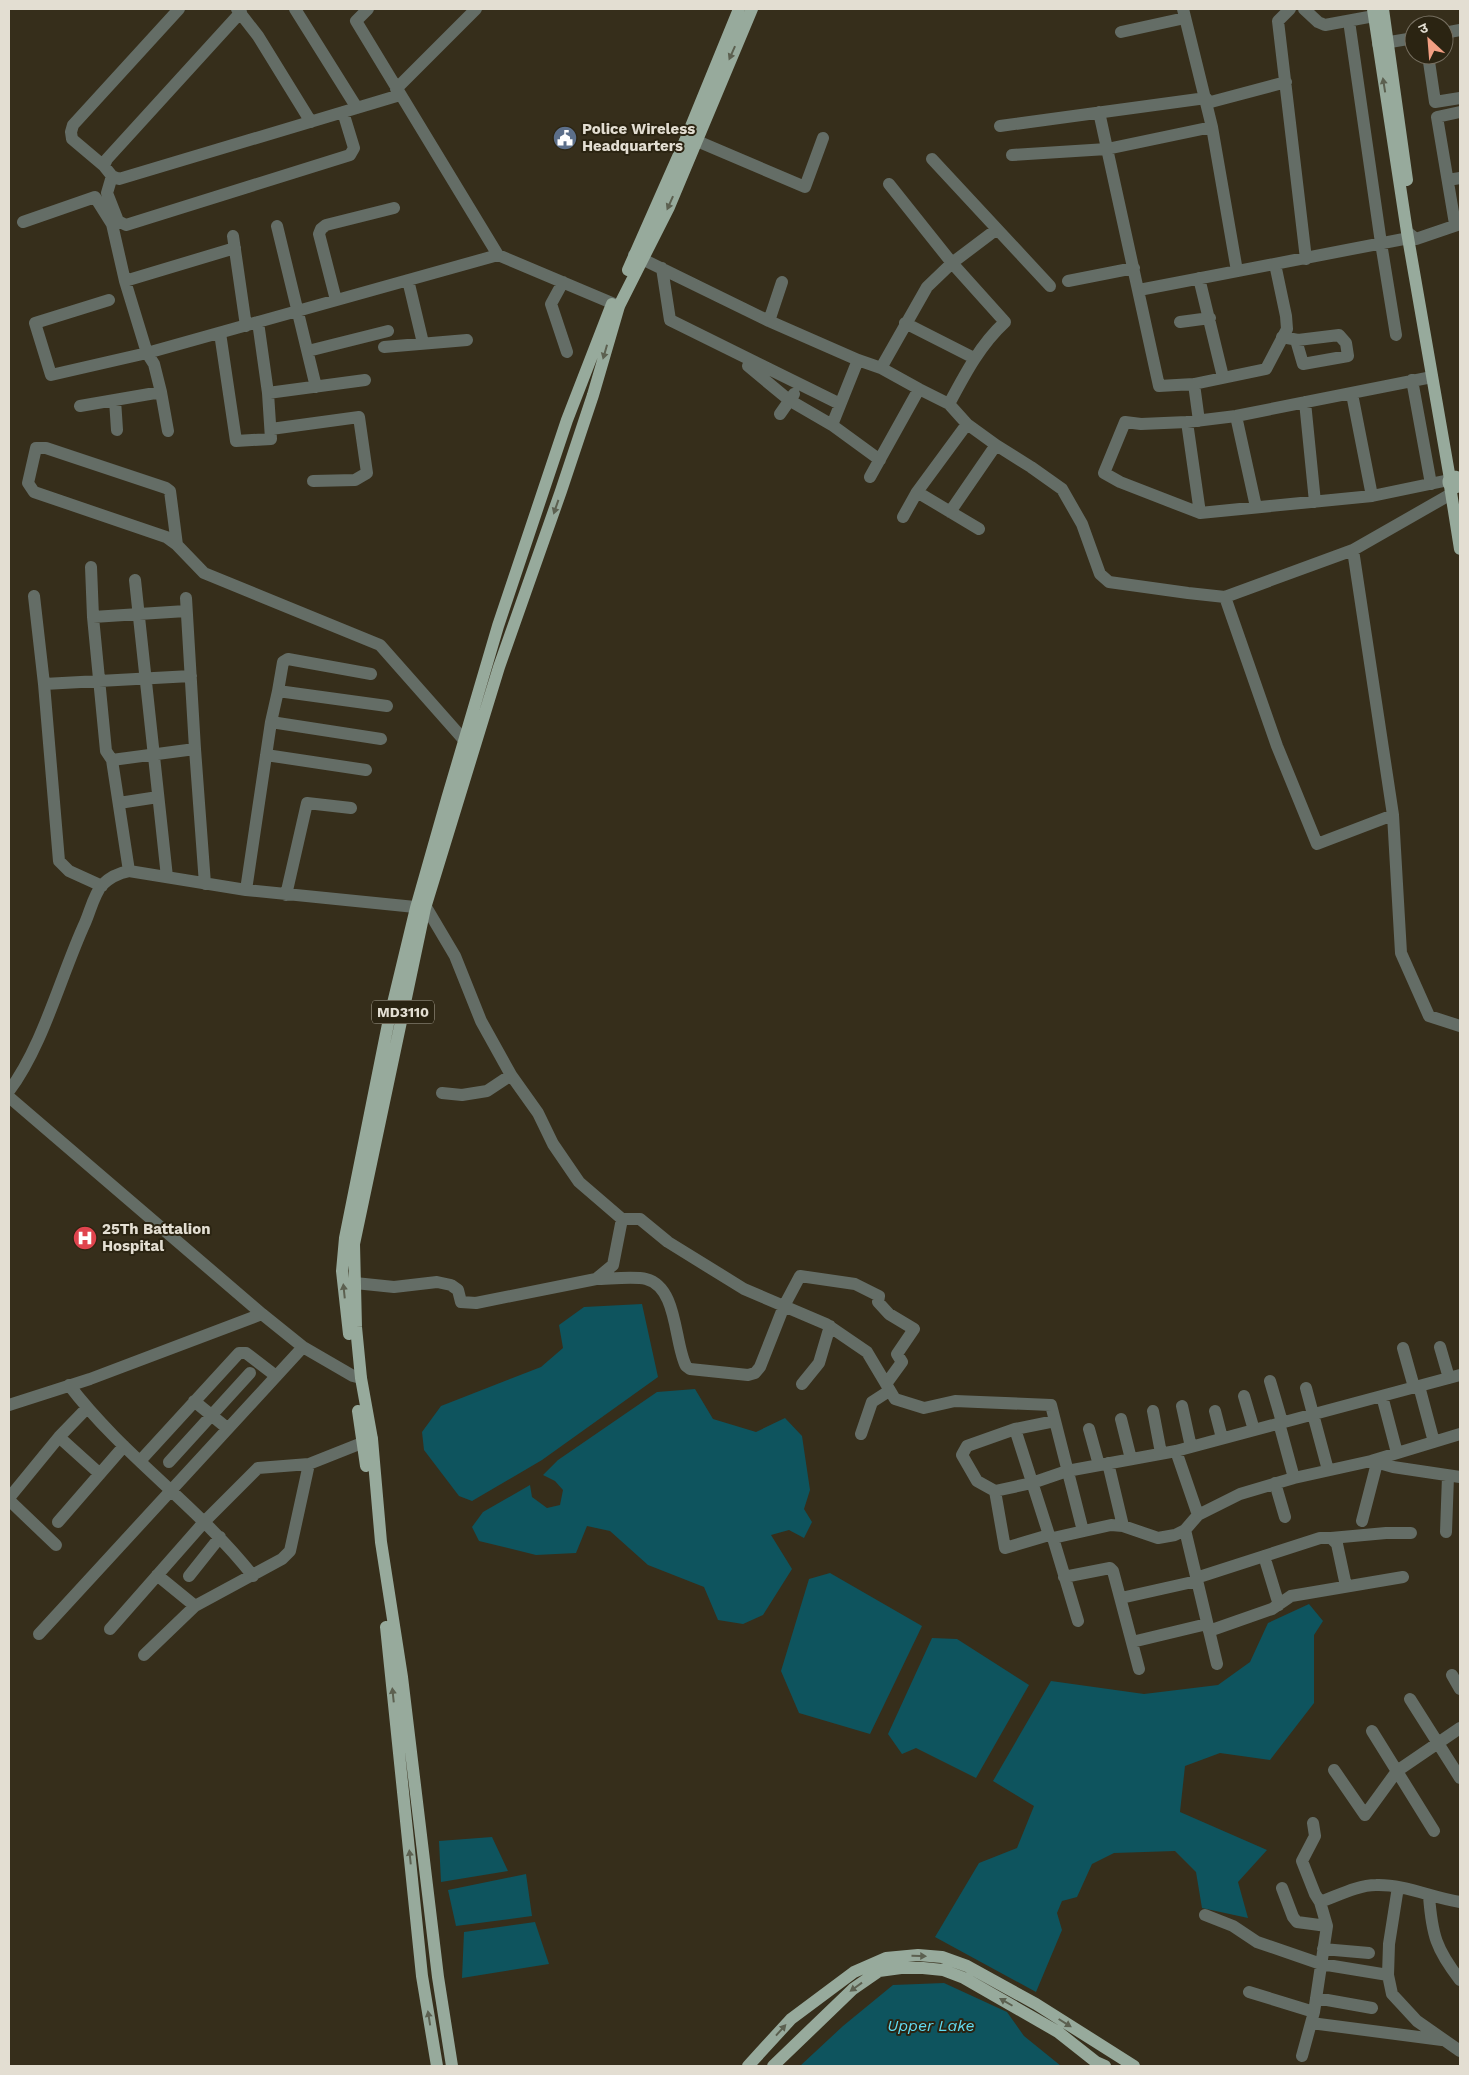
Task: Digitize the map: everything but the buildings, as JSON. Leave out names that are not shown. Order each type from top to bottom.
[{"type":"main road","name":"MD3110","points":[[357,1377],[354,1244],[422,908],[464,740],[498,626],[567,420],[615,304],[638,257],[668,207],[739,9]]},
{"type":"main road","name":"MD3110","points":[[691,141],[752,9]]},
{"type":"main road","points":[[1377,11],[1432,377],[1456,483]]},
{"type":"main road","points":[[1410,236],[1456,483],[1460,549]]},
{"type":"main road","name":"MD3110","points":[[452,2066],[438,1977],[402,1677],[342,1271],[345,1238],[388,1024],[422,908],[499,667],[561,491],[615,304]]},
{"type":"main road","name":"MD3110","points":[[368,1441],[422,1976],[437,2066]]},
{"type":"main road","points":[[748,2066],[791,2019],[854,1972],[886,1958],[918,1955],[942,1957],[967,1966],[1036,2004],[1133,2066]]},
{"type":"main road","points":[[773,2066],[853,1989],[879,1971],[923,1968],[943,1970],[964,1978],[1058,2032],[1096,2062],[1105,2066]]},
{"type":"street","points":[[179,9],[74,124],[71,132],[72,139],[104,166],[112,176],[119,179],[357,108],[398,92],[476,9]]},
{"type":"street","points":[[295,9],[357,108]]},
{"type":"street","points":[[368,9],[356,20],[498,255],[615,304]]},
{"type":"street","points":[[1290,9],[1278,21],[1306,258]]},
{"type":"street","points":[[1304,9],[1318,22],[1325,25],[1349,21],[1377,11]]},
{"type":"street","points":[[104,166],[107,159],[239,10],[258,36],[311,122]]},
{"type":"street","points":[[1121,32],[1184,14],[1212,127],[1237,271]]},
{"type":"street","points":[[1349,21],[1396,335]]},
{"type":"street","points":[[1383,43],[1404,40]]},
{"type":"street","points":[[1429,65],[1435,102],[1460,98]]},
{"type":"street","points":[[1000,126],[1206,100],[1286,82]]},
{"type":"street","points":[[112,176],[107,193],[118,221],[126,225],[350,155],[354,148],[344,112]]},
{"type":"street","points":[[1100,112],[1159,386],[1194,384],[1266,369],[1287,329],[1275,264]]},
{"type":"street","points":[[1139,290],[1381,244],[1458,224],[1454,179],[1437,116],[1460,112]]},
{"type":"street","points":[[1012,155],[1107,148],[1212,127]]},
{"type":"street","points":[[691,141],[805,187],[823,138]]},
{"type":"street","points":[[932,159],[1050,286]]},
{"type":"street","points":[[889,184],[952,263],[1005,322],[995,331],[974,358],[949,404]]},
{"type":"street","points":[[23,222],[95,197],[112,224],[125,281],[147,354],[154,364],[168,431]]},
{"type":"street","points":[[336,300],[319,234],[321,229],[326,225],[394,208]]},
{"type":"street","points":[[277,226],[316,387]]},
{"type":"street","points":[[881,368],[927,287],[952,263],[997,229]]},
{"type":"street","points":[[125,281],[234,242],[268,393],[271,439],[236,441],[220,333]]},
{"type":"street","points":[[109,300],[35,322],[51,375],[147,354],[498,255]]},
{"type":"street","points":[[638,257],[769,321],[858,360],[881,368],[949,404],[967,424],[1062,489],[1082,524],[1100,574],[1109,582],[1225,596],[1353,550],[1456,483]]},
{"type":"street","points":[[662,268],[670,320],[840,404]]},
{"type":"street","points":[[1068,281],[1134,268]]},
{"type":"street","points":[[1199,278],[1223,377]]},
{"type":"street","points":[[408,280],[423,344]]},
{"type":"street","points":[[563,282],[551,304],[567,352]]},
{"type":"street","points":[[769,321],[782,282]]},
{"type":"street","points":[[1180,322],[1210,318]]},
{"type":"street","points":[[905,324],[974,358]]},
{"type":"street","points":[[308,351],[388,331]]},
{"type":"street","points":[[1282,337],[1296,340]]},
{"type":"street","points":[[384,347],[467,340]]},
{"type":"street","points":[[732,352],[790,400],[832,425],[880,460]]},
{"type":"street","points":[[832,425],[858,360]]},
{"type":"street","points":[[1432,377],[1236,416],[1141,424],[1125,422],[1104,473],[1120,482],[1200,513],[1372,496],[1431,484],[1456,483]]},
{"type":"street","points":[[268,393],[366,380]]},
{"type":"street","points":[[1412,380],[1431,484]]},
{"type":"street","points":[[1194,384],[1193,421],[1200,513]]},
{"type":"street","points":[[780,414],[800,385]]},
{"type":"street","points":[[870,477],[918,389]]},
{"type":"street","points":[[80,406],[161,392]]},
{"type":"street","points":[[1352,394],[1372,496]]},
{"type":"street","points":[[115,400],[117,430]]},
{"type":"street","points":[[1305,402],[1316,502]]},
{"type":"street","points":[[1236,416],[1256,507]]},
{"type":"street","points":[[271,429],[359,417],[367,473],[355,480],[313,480]]},
{"type":"street","points":[[903,517],[917,492],[967,424]]},
{"type":"street","points":[[950,512],[996,445]]},
{"type":"street","points":[[176,545],[170,491],[166,488],[46,448],[36,448],[28,483],[30,489],[34,492],[166,537],[204,573],[380,645],[464,740]]},
{"type":"street","points":[[917,492],[979,529]]},
{"type":"street","points":[[1353,550],[1393,815],[1401,953],[1429,1016],[1460,1026]]},
{"type":"street","points":[[91,567],[92,617],[106,751],[112,760],[129,871]]},
{"type":"street","points":[[135,580],[137,614],[167,876]]},
{"type":"street","points":[[34,596],[44,684],[59,861],[69,871],[102,886]]},
{"type":"street","points":[[1225,596],[1277,746],[1317,844],[1393,815]]},
{"type":"street","points":[[92,617],[137,614],[186,605],[205,884]]},
{"type":"street","points":[[246,890],[266,755],[283,662],[288,659],[372,674]]},
{"type":"street","points":[[44,684],[191,676]]},
{"type":"street","points":[[278,691],[387,706]]},
{"type":"street","points":[[272,722],[380,739]]},
{"type":"street","points":[[112,760],[153,753],[195,749]]},
{"type":"street","points":[[266,755],[366,770]]},
{"type":"street","points":[[119,803],[158,797]]},
{"type":"street","points":[[286,895],[307,803],[351,808]]},
{"type":"street","points":[[9,1091],[18,1079],[42,1028],[76,941],[102,886],[117,873],[129,871],[246,890],[422,908],[455,956],[481,1021],[511,1075],[538,1113],[553,1144],[579,1182],[622,1219],[640,1219],[668,1242],[744,1289],[830,1326],[867,1352],[895,1400],[924,1408],[955,1400],[1052,1405],[1067,1471],[1084,1531]]},
{"type":"street","points":[[442,1093],[462,1095],[486,1091],[511,1075]]},
{"type":"street","points":[[9,1097],[303,1347],[357,1377]]},
{"type":"street","points":[[596,1279],[613,1265],[622,1219]]},
{"type":"street","points":[[355,1283],[394,1287],[437,1282],[451,1285],[458,1290],[461,1302],[476,1303],[596,1279],[646,1279],[659,1288],[671,1306],[684,1362],[690,1369],[748,1375],[755,1373],[760,1367],[784,1306],[800,1276],[855,1284],[879,1296],[878,1302],[889,1314],[914,1329],[897,1354],[902,1362],[888,1387],[872,1402],[861,1434]]},
{"type":"street","points":[[9,1405],[90,1379],[262,1314]]},
{"type":"street","points":[[802,1384],[819,1363],[830,1326]]},
{"type":"street","points":[[39,1634],[303,1347]]},
{"type":"street","points":[[1055,1421],[1015,1429],[967,1446],[962,1455],[977,1481],[995,1491],[1032,1483],[1067,1471],[1176,1451],[1455,1376],[1440,1347]]},
{"type":"street","points":[[1403,1348],[1434,1442]]},
{"type":"street","points":[[140,1461],[239,1353],[246,1354],[276,1376]]},
{"type":"street","points":[[169,1462],[250,1373]]},
{"type":"street","points":[[1270,1381],[1294,1478]]},
{"type":"street","points":[[69,1385],[87,1408],[124,1446],[205,1521],[253,1576]]},
{"type":"street","points":[[1306,1388],[1328,1470]]},
{"type":"street","points":[[1244,1396],[1254,1430]]},
{"type":"street","points":[[1382,1396],[1397,1453]]},
{"type":"street","points":[[194,1401],[227,1428]]},
{"type":"street","points":[[1182,1406],[1191,1447]]},
{"type":"street","points":[[56,1545],[9,1499],[60,1437],[87,1408]]},
{"type":"street","points":[[1152,1412],[1162,1453]]},
{"type":"street","points":[[1215,1412],[1222,1438]]},
{"type":"street","points":[[1121,1419],[1132,1459]]},
{"type":"street","points":[[1015,1429],[1078,1621]]},
{"type":"street","points":[[1089,1430],[1104,1464],[1123,1526]]},
{"type":"street","points":[[995,1491],[1005,1548],[1110,1525],[1123,1526],[1158,1538],[1175,1535],[1184,1530],[1198,1515],[1240,1494],[1294,1478],[1374,1462],[1460,1434]]},
{"type":"street","points":[[60,1437],[100,1474]]},
{"type":"street","points":[[110,1629],[205,1521],[258,1468],[309,1464],[368,1441]]},
{"type":"street","points":[[58,1522],[124,1446]]},
{"type":"street","points":[[1176,1451],[1198,1515]]},
{"type":"street","points":[[1374,1462],[1393,1467],[1454,1476],[1446,1532]]},
{"type":"street","points":[[1362,1521],[1374,1462]]},
{"type":"street","points":[[144,1655],[195,1606],[253,1576],[282,1559],[290,1551],[293,1545],[309,1464]]},
{"type":"street","points":[[1275,1483],[1286,1517]]},
{"type":"street","points":[[1184,1530],[1216,1664]]},
{"type":"street","points":[[1121,1598],[1196,1579],[1320,1538],[1412,1533]]},
{"type":"street","points":[[189,1576],[220,1537]]},
{"type":"street","points":[[1331,1538],[1337,1544],[1346,1586]]},
{"type":"street","points":[[1264,1556],[1279,1605]]},
{"type":"street","points":[[1064,1577],[1110,1568],[1115,1576],[1139,1669]]},
{"type":"street","points":[[157,1575],[195,1606]]},
{"type":"street","points":[[1132,1642],[1208,1627],[1272,1609],[1291,1596],[1403,1577]]},
{"type":"street","points":[[1452,1675],[1460,1689]]},
{"type":"street","points":[[1410,1699],[1460,1778]]},
{"type":"street","points":[[1334,1770],[1365,1815],[1397,1770],[1460,1728]]},
{"type":"street","points":[[1372,1731],[1434,1830]]},
{"type":"street","points":[[1302,2056],[1316,1998],[1327,1926],[1320,1902],[1302,1861],[1315,1836],[1313,1823]]},
{"type":"street","points":[[1320,1902],[1365,1886],[1376,1885],[1398,1887],[1460,1902]]},
{"type":"street","points":[[1398,1887],[1389,1944],[1388,1975],[1392,1994],[1417,2021],[1460,2051]]},
{"type":"street","points":[[1282,1888],[1293,1917],[1297,1922],[1327,1926]]},
{"type":"street","points":[[1429,1896],[1431,1923],[1435,1940],[1442,1957],[1460,1980]]},
{"type":"street","points":[[1205,1915],[1233,1926],[1257,1942],[1321,1964],[1388,1975]]},
{"type":"street","points":[[1323,1948],[1369,1953]]},
{"type":"street","points":[[1249,1992],[1312,2017],[1445,2040]]},
{"type":"street","points":[[1316,1998],[1372,2008]]},
{"type":"water","points":[[642,1304],[658,1377],[542,1460],[472,1501],[459,1496],[424,1450],[422,1432],[441,1406],[541,1367],[563,1348],[559,1325],[584,1307]]},
{"type":"water","points":[[695,1389],[713,1419],[756,1432],[785,1418],[802,1436],[810,1490],[804,1509],[812,1522],[804,1538],[789,1530],[771,1535],[792,1569],[763,1615],[743,1624],[718,1620],[704,1587],[648,1565],[610,1531],[587,1526],[576,1553],[536,1555],[479,1541],[472,1527],[483,1512],[530,1485],[532,1497],[547,1508],[560,1505],[563,1490],[555,1481],[543,1475],[558,1460],[657,1392]]},
{"type":"water","points":[[830,1573],[922,1626],[870,1734],[799,1713],[781,1671],[809,1579]]},
{"type":"water","points":[[1309,1604],[1323,1621],[1314,1635],[1314,1703],[1270,1760],[1220,1753],[1185,1766],[1180,1812],[1267,1850],[1238,1882],[1248,1918],[1202,1908],[1196,1872],[1175,1851],[1114,1853],[1092,1864],[1077,1897],[1062,1901],[1057,1913],[1062,1930],[1036,1992],[935,1937],[979,1863],[1017,1848],[1034,1806],[993,1781],[1051,1681],[1144,1694],[1218,1685],[1250,1662],[1268,1623]]},
{"type":"water","points":[[932,1638],[957,1639],[1029,1685],[976,1778],[916,1748],[902,1754],[888,1734]]},
{"type":"water","points":[[492,1837],[508,1871],[441,1882],[439,1841]]},
{"type":"water","points":[[526,1874],[532,1916],[456,1926],[448,1890]]},
{"type":"water","points":[[535,1922],[549,1964],[462,1978],[464,1932]]},
{"type":"water","name":"Upper Lake","points":[[944,1983],[1007,2012],[1024,2036],[1061,2066],[800,2066],[843,2026],[893,1985]]},
{"type":"place","name":"Police Wireless Headquarters","points":[[565,138]]},
{"type":"place","name":"25Th Battalion Hospital","points":[[85,1238]]}]
